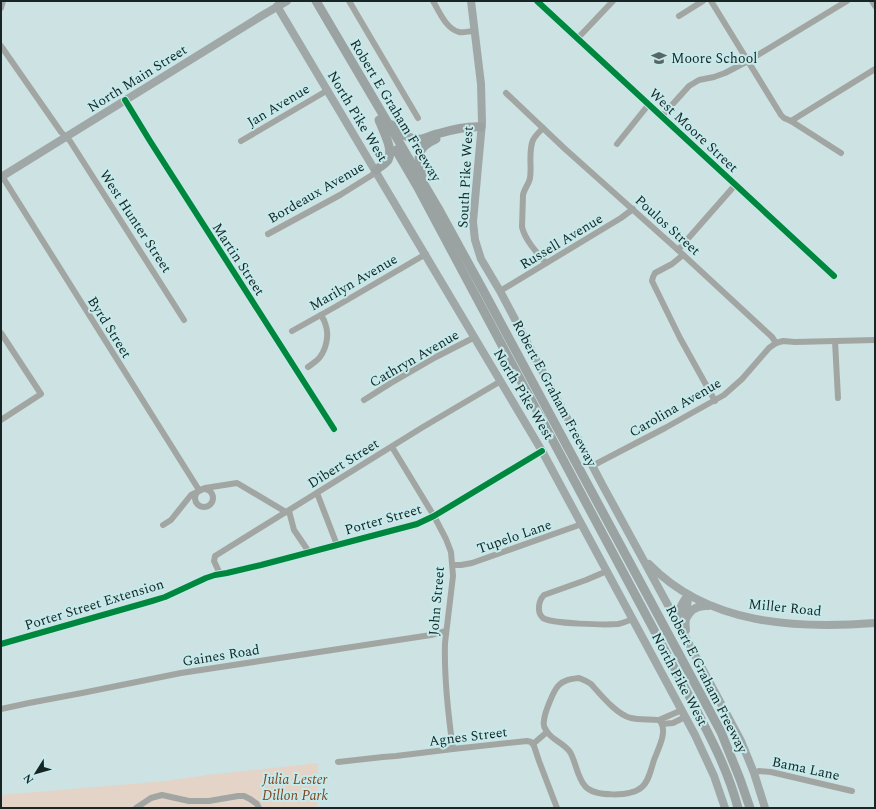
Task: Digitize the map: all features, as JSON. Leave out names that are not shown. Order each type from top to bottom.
[{"type":"highway","name":"Robert E Graham Freeway","points":[[315,4],[523,362],[706,703],[731,755],[750,808]]},
{"type":"highway","points":[[381,118],[406,136],[420,139],[470,127],[481,127]]},
{"type":"highway","points":[[376,170],[388,159],[390,151],[381,118]]},
{"type":"highway","points":[[420,185],[419,155],[426,144],[455,130]]},
{"type":"highway","points":[[384,164],[401,166],[420,185]]},
{"type":"highway","name":"Robert E Graham Freeway","points":[[420,185],[713,742],[726,771],[738,808]]},
{"type":"main road","name":"North Main Street","points":[[1,177],[276,4],[287,1]]},
{"type":"main road","name":"South Pike West","points":[[470,1],[481,84],[481,127],[473,222],[475,240],[481,259],[500,291],[640,554]]},
{"type":"main road","name":"North Pike West","points":[[276,4],[542,451],[684,714],[708,762],[725,808]]},
{"type":"main road","name":"Miller Road","points":[[640,554],[659,574],[688,595],[733,614],[775,622],[822,625],[875,623]]},
{"type":"main road","points":[[640,554],[683,625]]},
{"type":"main road","points":[[688,595],[682,603],[679,617],[688,640],[741,741],[754,773],[765,808]]},
{"type":"main road","points":[[683,625],[690,612],[695,608],[703,606],[714,607]]},
{"type":"street","points":[[1,8],[3,1]]},
{"type":"street","points":[[349,1],[418,118]]},
{"type":"street","points":[[433,1],[449,27],[462,32],[474,31]]},
{"type":"street","name":"West Moore Street","points":[[537,1],[834,276]]},
{"type":"street","points":[[577,39],[613,1]]},
{"type":"street","points":[[679,16],[703,1]]},
{"type":"street","points":[[711,1],[778,112],[784,118],[841,153]]},
{"type":"street","points":[[662,116],[689,86],[699,80],[725,73],[748,61],[847,1]]},
{"type":"street","points":[[872,1],[875,6]]},
{"type":"street","name":"West Hunter Street","points":[[1,46],[61,132],[70,141],[184,320]]},
{"type":"street","points":[[791,121],[875,69]]},
{"type":"street","name":"Jan Avenue","points":[[241,142],[328,90]]},
{"type":"street","name":"Poulos Street","points":[[506,93],[772,337],[776,343]]},
{"type":"street","name":"Martin Street","points":[[125,100],[334,429]]},
{"type":"street","points":[[617,144],[649,104]]},
{"type":"street","points":[[543,128],[532,141],[530,177],[523,195],[522,227],[527,238],[546,263]]},
{"type":"street","name":"Bordeaux Avenue","points":[[268,234],[340,195],[372,175],[376,170]]},
{"type":"street","name":"Byrd Street","points":[[1,177],[200,490]]},
{"type":"street","points":[[678,250],[736,184]]},
{"type":"street","name":"Russell Avenue","points":[[500,291],[621,218],[633,209]]},
{"type":"street","name":"Marilyn Avenue","points":[[292,331],[426,254]]},
{"type":"street","points":[[683,255],[652,277],[652,281],[680,338],[715,401]]},
{"type":"street","points":[[308,367],[321,356],[326,343],[327,328],[321,315]]},
{"type":"street","points":[[1,333],[41,394],[1,420]]},
{"type":"street","points":[[776,343],[783,341],[875,340],[875,335]]},
{"type":"street","name":"Cathryn Avenue","points":[[364,400],[436,357],[475,337]]},
{"type":"street","points":[[836,341],[838,398]]},
{"type":"street","name":"Carolina Avenue","points":[[592,466],[715,401],[742,379],[769,348],[776,343]]},
{"type":"street","name":"Dibert Street","points":[[217,574],[214,561],[215,556],[501,381]]},
{"type":"street","name":"John Street","points":[[392,447],[434,516],[451,552],[453,576],[445,643],[452,749]]},
{"type":"street","name":"Porter Street","points":[[217,574],[337,545],[428,520],[542,451]]},
{"type":"street","points":[[163,525],[171,520],[192,495],[200,490],[237,483],[287,512],[294,530],[309,552]]},
{"type":"street","points":[[316,493],[337,545]]},
{"type":"street","name":"Tupelo Lane","points":[[452,565],[472,563],[582,524]]},
{"type":"street","points":[[607,571],[544,595],[539,607],[543,618],[587,624],[618,624],[633,619]]},
{"type":"street","name":"Porter Street Extension","points":[[1,644],[152,602],[200,580],[217,574]]},
{"type":"street","name":"Gaines Road","points":[[1,709],[181,673],[431,635],[446,631]]},
{"type":"street","points":[[660,722],[663,730],[661,741],[647,781],[643,787],[628,794],[600,794],[586,787],[582,782],[570,752],[548,732],[545,728],[544,720],[558,685],[566,680],[579,678],[591,684],[623,715],[634,719],[660,722],[684,714]]},
{"type":"street","points":[[548,732],[533,744],[557,808]]},
{"type":"street","name":"Agnes Street","points":[[338,762],[523,742],[531,742],[533,744]]},
{"type":"street","name":"Bama Lane","points":[[754,773],[758,771],[771,772],[852,791]]},
{"type":"street","points":[[136,808],[151,798],[162,795],[190,801],[209,801],[244,796],[250,799],[259,808]]},
{"type":"green space","name":"Julia Lester Dillon Park","points":[[318,763],[317,808],[1,808],[1,795],[166,781]]},
{"type":"cycle path","points":[[537,1],[834,276]]},
{"type":"cycle path","points":[[125,100],[334,429]]},
{"type":"cycle path","points":[[1,644],[165,597],[215,575],[261,565],[417,524],[434,516],[542,451]]},
{"type":"place","name":"Moore School","points":[[659,58]]}]
